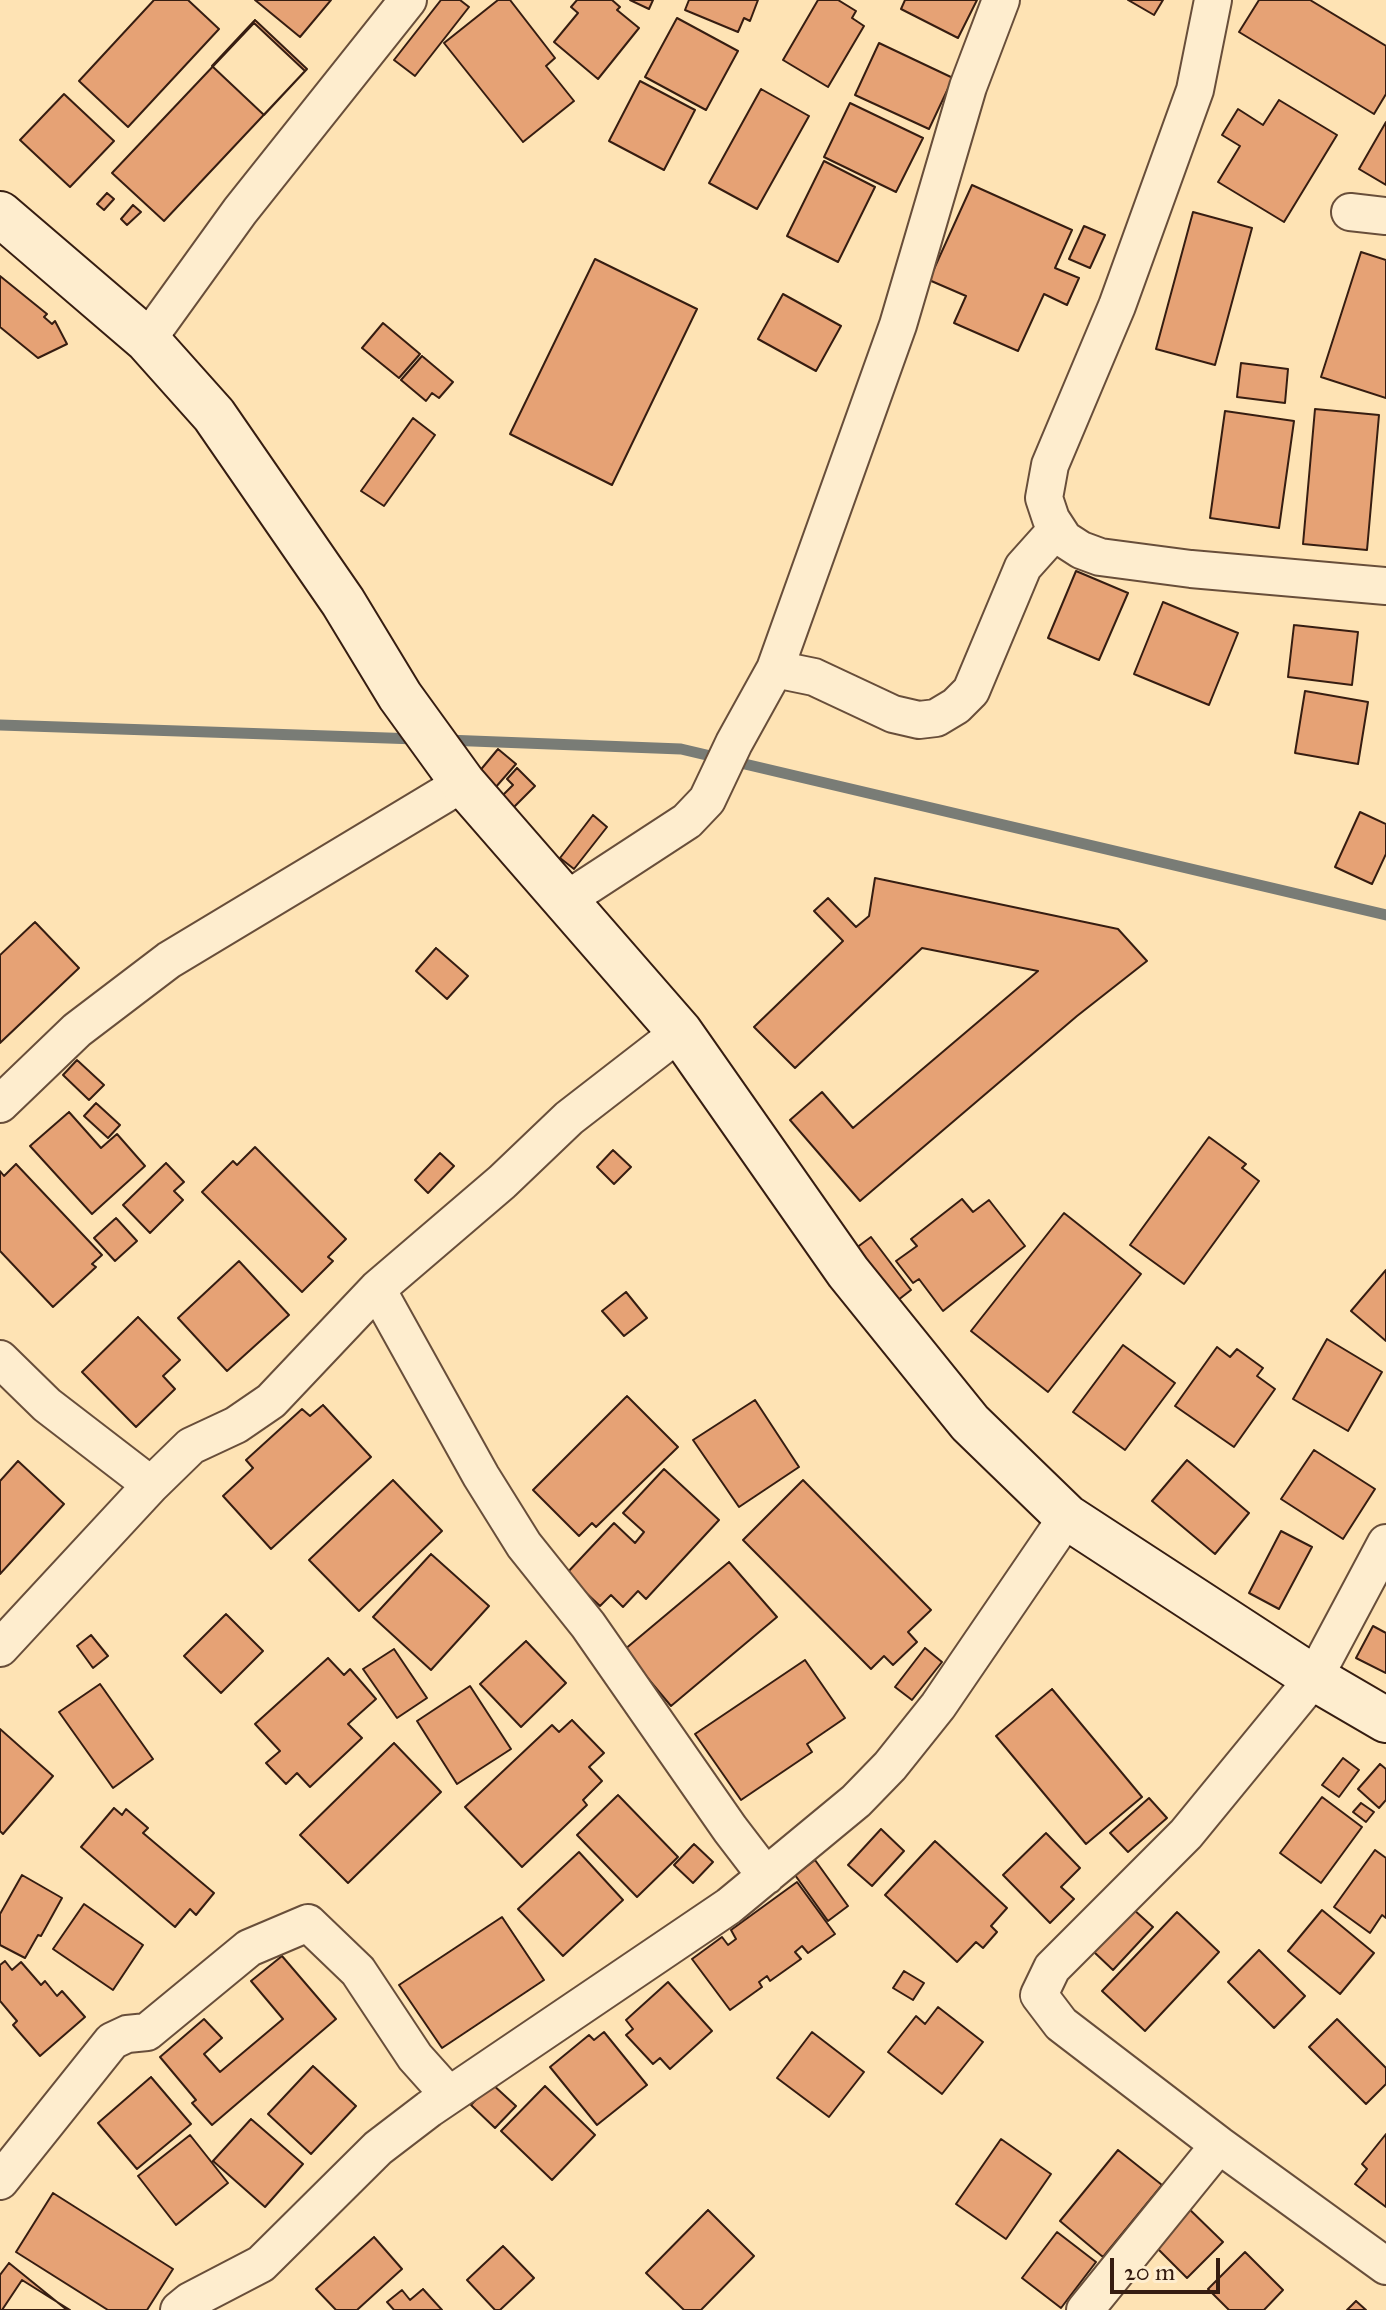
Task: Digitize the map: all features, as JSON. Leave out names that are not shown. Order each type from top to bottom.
[{"type":"street","points":[[147,340],[240,211],[408,0]]},
{"type":"street","points":[[566,900],[687,821],[712,791],[734,743],[775,669],[898,325],[968,87],[1001,0]]},
{"type":"street","points":[[1213,0],[1195,90],[1117,306],[1050,465],[1044,498],[1064,539],[1100,557],[1191,569],[1386,586]]},
{"type":"street","points":[[1350,212],[1386,216]]},
{"type":"street","points":[[0,214],[147,340],[214,415],[343,602],[400,696],[463,783],[680,1032],[848,1272],[970,1423],[1067,1517],[1314,1678],[1386,1720]]},
{"type":"street","points":[[775,669],[814,677],[893,714],[919,720],[936,718],[956,706],[971,691],[1023,567],[1057,529]]},
{"type":"street","points":[[0,1104],[77,1030],[169,960],[463,783]]},
{"type":"street","points":[[0,1648],[191,1446],[236,1425],[271,1401],[377,1289],[502,1182],[569,1118],[680,1032]]},
{"type":"street","points":[[377,1289],[481,1476],[524,1545],[588,1625],[766,1876]]},
{"type":"street","points":[[0,1359],[47,1405],[151,1485]]},
{"type":"street","points":[[179,2310],[214,2299],[261,2264],[378,2148],[449,2095],[729,1906],[856,1801],[890,1766],[938,1706],[1067,1517]]},
{"type":"street","points":[[1386,1543],[1314,1678],[1186,1834],[1052,1968],[1039,1995],[1061,2024],[1219,2145],[1386,2266]]},
{"type":"street","points":[[0,2181],[112,2041],[127,2034],[147,2032],[249,1948],[308,1923],[358,1971],[415,2057],[449,2095]]},
{"type":"street","points":[[1085,2310],[1219,2145]]},
{"type":"building","points":[[154,0],[188,0],[219,29],[128,127],[79,81]]},
{"type":"building","points":[[255,0],[331,0],[300,37]]},
{"type":"building","points":[[441,0],[460,0],[469,7],[415,76],[394,60]]},
{"type":"building","points":[[498,0],[510,0],[555,58],[546,66],[574,101],[523,142],[444,43]]},
{"type":"building","points":[[577,0],[612,0],[620,7],[617,10],[639,28],[598,79],[554,42],[578,13],[571,7]]},
{"type":"building","points":[[630,0],[653,0],[649,9]]},
{"type":"building","points":[[689,0],[758,0],[750,21],[744,18],[738,32],[685,10]]},
{"type":"building","points":[[818,0],[838,0],[856,11],[852,18],[864,26],[828,87],[783,60]]},
{"type":"building","points":[[905,0],[977,0],[958,38],[901,9]]},
{"type":"building","points":[[1128,0],[1163,0],[1154,15]]},
{"type":"building","points":[[1259,0],[1310,0],[1386,46],[1386,94],[1374,114],[1239,32]]},
{"type":"building","points":[[677,18],[738,51],[706,110],[645,77]]},
{"type":"building","points":[[255,20],[307,69],[264,115],[212,66]]},
{"type":"building","points":[[254,23],[305,71],[164,221],[112,173]]},
{"type":"building","points":[[879,43],[953,78],[929,129],[855,95]]},
{"type":"building","points":[[640,81],[695,110],[664,170],[609,141]]},
{"type":"building","points":[[761,89],[809,116],[757,209],[709,183]]},
{"type":"building","points":[[64,94],[114,141],[70,187],[20,140]]},
{"type":"building","points":[[1279,100],[1337,135],[1284,222],[1218,182],[1240,146],[1222,135],[1238,109],[1263,125]]},
{"type":"building","points":[[850,103],[923,138],[896,192],[824,157]]},
{"type":"building","points":[[1386,122],[1386,185],[1359,169]]},
{"type":"building","points":[[824,161],[875,187],[838,262],[787,236]]},
{"type":"building","points":[[972,185],[1072,230],[1055,268],[1079,278],[1067,305],[1044,294],[1018,351],[954,323],[966,296],[929,280]]},
{"type":"building","points":[[107,193],[114,199],[104,210],[97,204]]},
{"type":"building","points":[[133,205],[141,212],[127,225],[121,219]]},
{"type":"building","points":[[1193,212],[1252,228],[1215,365],[1156,349]]},
{"type":"building","points":[[1084,226],[1105,235],[1090,268],[1069,259]]},
{"type":"building","points":[[1361,252],[1386,260],[1386,398],[1321,377]]},
{"type":"building","points":[[595,259],[697,309],[612,485],[510,434]]},
{"type":"building","points":[[0,276],[47,314],[44,317],[52,324],[55,321],[67,344],[38,358],[0,327]]},
{"type":"building","points":[[783,294],[841,326],[816,371],[758,339]]},
{"type":"building","points":[[383,323],[420,354],[399,378],[362,348]]},
{"type":"building","points":[[422,356],[453,382],[439,398],[432,393],[426,401],[401,380]]},
{"type":"building","points":[[1241,363],[1288,369],[1285,403],[1237,397]]},
{"type":"building","points":[[1315,409],[1379,415],[1367,550],[1303,544]]},
{"type":"building","points":[[1225,411],[1294,421],[1279,528],[1210,518]]},
{"type":"building","points":[[413,418],[435,435],[384,506],[361,491]]},
{"type":"building","points":[[1076,571],[1128,593],[1099,660],[1048,638]]},
{"type":"building","points":[[1163,602],[1238,633],[1209,705],[1134,674]]},
{"type":"building","points":[[1294,625],[1358,632],[1352,685],[1288,677]]},
{"type":"building","points":[[1305,691],[1368,702],[1358,764],[1295,753]]},
{"type":"building","points":[[498,749],[516,764],[495,788],[478,773]]},
{"type":"building","points":[[517,768],[535,786],[513,808],[501,797],[513,785],[507,779]]},
{"type":"building","points":[[1360,812],[1386,824],[1386,854],[1372,884],[1335,867]]},
{"type":"building","points":[[593,815],[607,827],[574,869],[560,858]]},
{"type":"building","points":[[875,878],[1118,929],[1147,961],[1077,1016],[860,1201],[790,1120],[822,1092],[853,1128],[1038,971],[922,948],[795,1068],[754,1027],[843,941],[814,911],[828,898],[856,927],[869,916]]},
{"type":"building","points":[[35,922],[79,968],[0,1043],[0,955]]},
{"type":"building","points":[[436,948],[468,976],[447,999],[416,971]]},
{"type":"building","points":[[77,1060],[104,1085],[89,1100],[63,1075]]},
{"type":"building","points":[[96,1103],[120,1125],[108,1138],[84,1116]]},
{"type":"building","points":[[69,1112],[101,1148],[117,1134],[145,1166],[92,1214],[30,1146]]},
{"type":"building","points":[[1209,1137],[1246,1164],[1242,1168],[1259,1181],[1184,1284],[1130,1245]]},
{"type":"building","points":[[255,1147],[346,1239],[328,1257],[333,1261],[302,1292],[202,1192],[233,1161],[237,1165]]},
{"type":"building","points":[[613,1150],[631,1167],[614,1184],[597,1167]]},
{"type":"building","points":[[440,1153],[454,1166],[428,1193],[415,1180]]},
{"type":"building","points":[[166,1163],[184,1182],[174,1191],[183,1200],[150,1233],[123,1205]]},
{"type":"building","points":[[16,1164],[102,1255],[92,1264],[96,1267],[53,1307],[0,1251],[0,1171],[4,1176]]},
{"type":"building","points":[[962,1199],[973,1212],[989,1200],[1025,1246],[943,1311],[919,1279],[913,1283],[896,1261],[917,1246],[911,1239]]},
{"type":"building","points":[[1064,1213],[1141,1274],[1048,1392],[971,1331]]},
{"type":"building","points":[[116,1218],[137,1241],[115,1261],[94,1238]]},
{"type":"building","points":[[871,1237],[911,1290],[893,1304],[852,1251]]},
{"type":"building","points":[[239,1261],[289,1315],[227,1371],[178,1318]]},
{"type":"building","points":[[1386,1270],[1386,1341],[1351,1311]]},
{"type":"building","points":[[626,1292],[647,1318],[624,1336],[602,1311]]},
{"type":"building","points":[[138,1317],[180,1360],[163,1376],[175,1389],[136,1427],[82,1372]]},
{"type":"building","points":[[1327,1339],[1382,1372],[1348,1431],[1293,1399]]},
{"type":"building","points":[[1123,1345],[1175,1383],[1125,1450],[1073,1412]]},
{"type":"building","points":[[1217,1347],[1230,1357],[1237,1349],[1263,1368],[1257,1376],[1275,1389],[1234,1447],[1175,1406]]},
{"type":"building","points":[[627,1396],[678,1447],[596,1527],[592,1523],[579,1536],[533,1490]]},
{"type":"building","points":[[755,1400],[799,1467],[739,1507],[693,1440]]},
{"type":"building","points":[[323,1405],[371,1457],[271,1549],[223,1496],[253,1468],[246,1460],[302,1409],[310,1416]]},
{"type":"building","points":[[1314,1450],[1375,1489],[1343,1539],[1281,1499]]},
{"type":"building","points":[[1187,1460],[1249,1513],[1215,1554],[1152,1501]]},
{"type":"building","points":[[18,1461],[64,1504],[0,1574],[0,1481]]},
{"type":"building","points":[[664,1469],[719,1520],[646,1599],[638,1591],[623,1607],[611,1595],[600,1606],[566,1574],[614,1523],[635,1543],[644,1532],[623,1513]]},
{"type":"building","points":[[393,1480],[442,1531],[359,1611],[309,1560]]},
{"type":"building","points":[[803,1480],[931,1610],[908,1632],[917,1642],[893,1665],[884,1656],[871,1669],[743,1540]]},
{"type":"building","points":[[1281,1531],[1312,1547],[1279,1609],[1249,1593]]},
{"type":"building","points":[[431,1554],[489,1606],[431,1670],[373,1617]]},
{"type":"building","points":[[729,1562],[777,1617],[671,1706],[624,1650]]},
{"type":"building","points":[[226,1614],[263,1651],[221,1693],[184,1656]]},
{"type":"building","points":[[1373,1626],[1386,1633],[1386,1673],[1356,1658]]},
{"type":"building","points":[[91,1635],[108,1656],[93,1668],[77,1646]]},
{"type":"building","points":[[526,1641],[566,1683],[521,1727],[480,1684]]},
{"type":"building","points":[[925,1648],[942,1662],[912,1700],[895,1687]]},
{"type":"building","points":[[394,1649],[427,1698],[397,1718],[363,1669]]},
{"type":"building","points":[[328,1658],[344,1675],[350,1669],[376,1699],[348,1724],[362,1738],[310,1787],[297,1773],[286,1784],[266,1763],[280,1751],[255,1724]]},
{"type":"building","points":[[805,1660],[845,1718],[807,1744],[812,1752],[741,1800],[695,1734]]},
{"type":"building","points":[[100,1684],[153,1759],[113,1788],[59,1712]]},
{"type":"building","points":[[470,1686],[511,1749],[457,1784],[417,1721]]},
{"type":"building","points":[[1052,1689],[1142,1797],[1086,1844],[996,1736]]},
{"type":"building","points":[[572,1720],[604,1753],[589,1767],[602,1781],[583,1800],[587,1805],[522,1867],[465,1807],[552,1725],[559,1732]]},
{"type":"building","points":[[0,1729],[53,1776],[3,1834],[0,1831]]},
{"type":"building","points":[[394,1743],[441,1792],[348,1883],[300,1835]]},
{"type":"building","points":[[1343,1758],[1359,1770],[1339,1797],[1322,1785]]},
{"type":"building","points":[[1380,1764],[1386,1769],[1386,1800],[1379,1808],[1358,1789]]},
{"type":"building","points":[[618,1795],[678,1857],[637,1897],[577,1835]]},
{"type":"building","points":[[1322,1797],[1362,1827],[1321,1883],[1280,1853]]},
{"type":"building","points":[[1149,1798],[1167,1818],[1128,1852],[1110,1833]]},
{"type":"building","points":[[1361,1803],[1374,1812],[1366,1822],[1353,1812]]},
{"type":"building","points":[[114,1808],[122,1815],[126,1809],[148,1828],[143,1833],[214,1893],[196,1915],[190,1909],[175,1927],[81,1847]]},
{"type":"building","points":[[881,1829],[904,1851],[872,1886],[848,1865]]},
{"type":"building","points":[[1046,1833],[1080,1868],[1061,1887],[1074,1899],[1050,1923],[1003,1875]]},
{"type":"building","points":[[935,1841],[1007,1908],[991,1926],[997,1932],[983,1948],[976,1942],[957,1962],[885,1895]]},
{"type":"building","points":[[694,1844],[713,1862],[693,1883],[674,1865]]},
{"type":"building","points":[[1375,1850],[1386,1858],[1386,1918],[1382,1915],[1370,1933],[1334,1907]]},
{"type":"building","points":[[579,1852],[623,1900],[563,1956],[518,1909]]},
{"type":"building","points":[[815,1860],[848,1906],[828,1921],[795,1875]]},
{"type":"building","points":[[22,1875],[62,1898],[25,1958],[0,1945],[0,1914]]},
{"type":"building","points":[[797,1882],[835,1934],[808,1953],[802,1946],[795,1952],[801,1959],[770,1981],[767,1976],[759,1982],[762,1987],[730,2010],[692,1959],[722,1937],[728,1945],[736,1939],[731,1930]]},
{"type":"building","points":[[84,1904],[143,1945],[113,1990],[53,1949]]},
{"type":"building","points":[[1133,1909],[1153,1927],[1113,1970],[1094,1952]]},
{"type":"building","points":[[1322,1910],[1374,1953],[1340,1994],[1288,1951]]},
{"type":"building","points":[[1177,1912],[1219,1952],[1145,2031],[1102,1991]]},
{"type":"building","points":[[502,1917],[544,1980],[442,2048],[399,1985]]},
{"type":"building","points":[[1259,1950],[1305,1996],[1274,2028],[1228,1982]]},
{"type":"building","points":[[282,1956],[336,2019],[212,2125],[192,2103],[196,2100],[160,2057],[204,2019],[222,2038],[204,2054],[220,2072],[283,2019],[251,1981]]},
{"type":"building","points":[[5,1961],[12,1970],[21,1962],[41,1985],[45,1981],[57,1996],[62,1991],[85,2017],[40,2056],[13,2025],[17,2021],[0,2001],[0,1965]]},
{"type":"building","points":[[904,1971],[924,1983],[913,2000],[893,1988]]},
{"type":"building","points":[[668,1982],[712,2031],[670,2069],[660,2058],[653,2064],[626,2035],[633,2029],[626,2020]]},
{"type":"building","points":[[938,2007],[983,2042],[942,2094],[888,2052],[916,2016],[925,2024]]},
{"type":"building","points":[[1337,2019],[1386,2068],[1386,2084],[1366,2104],[1309,2047]]},
{"type":"building","points":[[604,2032],[647,2085],[597,2125],[550,2067],[589,2035],[594,2040]]},
{"type":"building","points":[[812,2032],[864,2072],[829,2117],[777,2078]]},
{"type":"building","points":[[313,2066],[356,2106],[311,2154],[268,2114]]},
{"type":"building","points":[[151,2077],[191,2124],[137,2169],[98,2123]]},
{"type":"building","points":[[491,2083],[516,2106],[495,2128],[471,2105]]},
{"type":"building","points":[[545,2086],[595,2135],[552,2180],[501,2131]]},
{"type":"building","points":[[251,2119],[303,2164],[265,2207],[213,2161]]},
{"type":"building","points":[[1386,2134],[1386,2207],[1355,2184],[1367,2169],[1362,2164]]},
{"type":"building","points":[[190,2135],[228,2183],[176,2225],[138,2176]]},
{"type":"building","points":[[1001,2139],[1051,2174],[1006,2239],[956,2204]]},
{"type":"building","points":[[1118,2150],[1162,2185],[1103,2257],[1060,2221]]},
{"type":"building","points":[[53,2193],[173,2269],[147,2310],[108,2310],[16,2252]]},
{"type":"building","points":[[1184,2204],[1223,2242],[1187,2278],[1148,2239]]},
{"type":"building","points":[[708,2210],[754,2256],[701,2310],[684,2310],[646,2273]]},
{"type":"building","points":[[1057,2232],[1096,2262],[1061,2308],[1022,2278]]},
{"type":"building","points":[[374,2237],[402,2269],[357,2310],[336,2310],[316,2289]]},
{"type":"building","points":[[503,2246],[534,2278],[500,2310],[495,2310],[467,2280]]},
{"type":"building","points":[[1245,2252],[1283,2290],[1264,2310],[1229,2310],[1208,2289]]},
{"type":"building","points":[[9,2263],[67,2310],[0,2310],[0,2275]]},
{"type":"building","points":[[22,2280],[70,2310],[2,2310]]},
{"type":"building","points":[[423,2289],[442,2310],[394,2310],[387,2302],[402,2290],[410,2300]]},
{"type":"building","points":[[1356,2301],[1366,2310],[1347,2310]]},
{"type":"waterway","points":[[0,725],[417,739]]},
{"type":"waterway","points":[[446,740],[681,749],[1386,915]]}]
